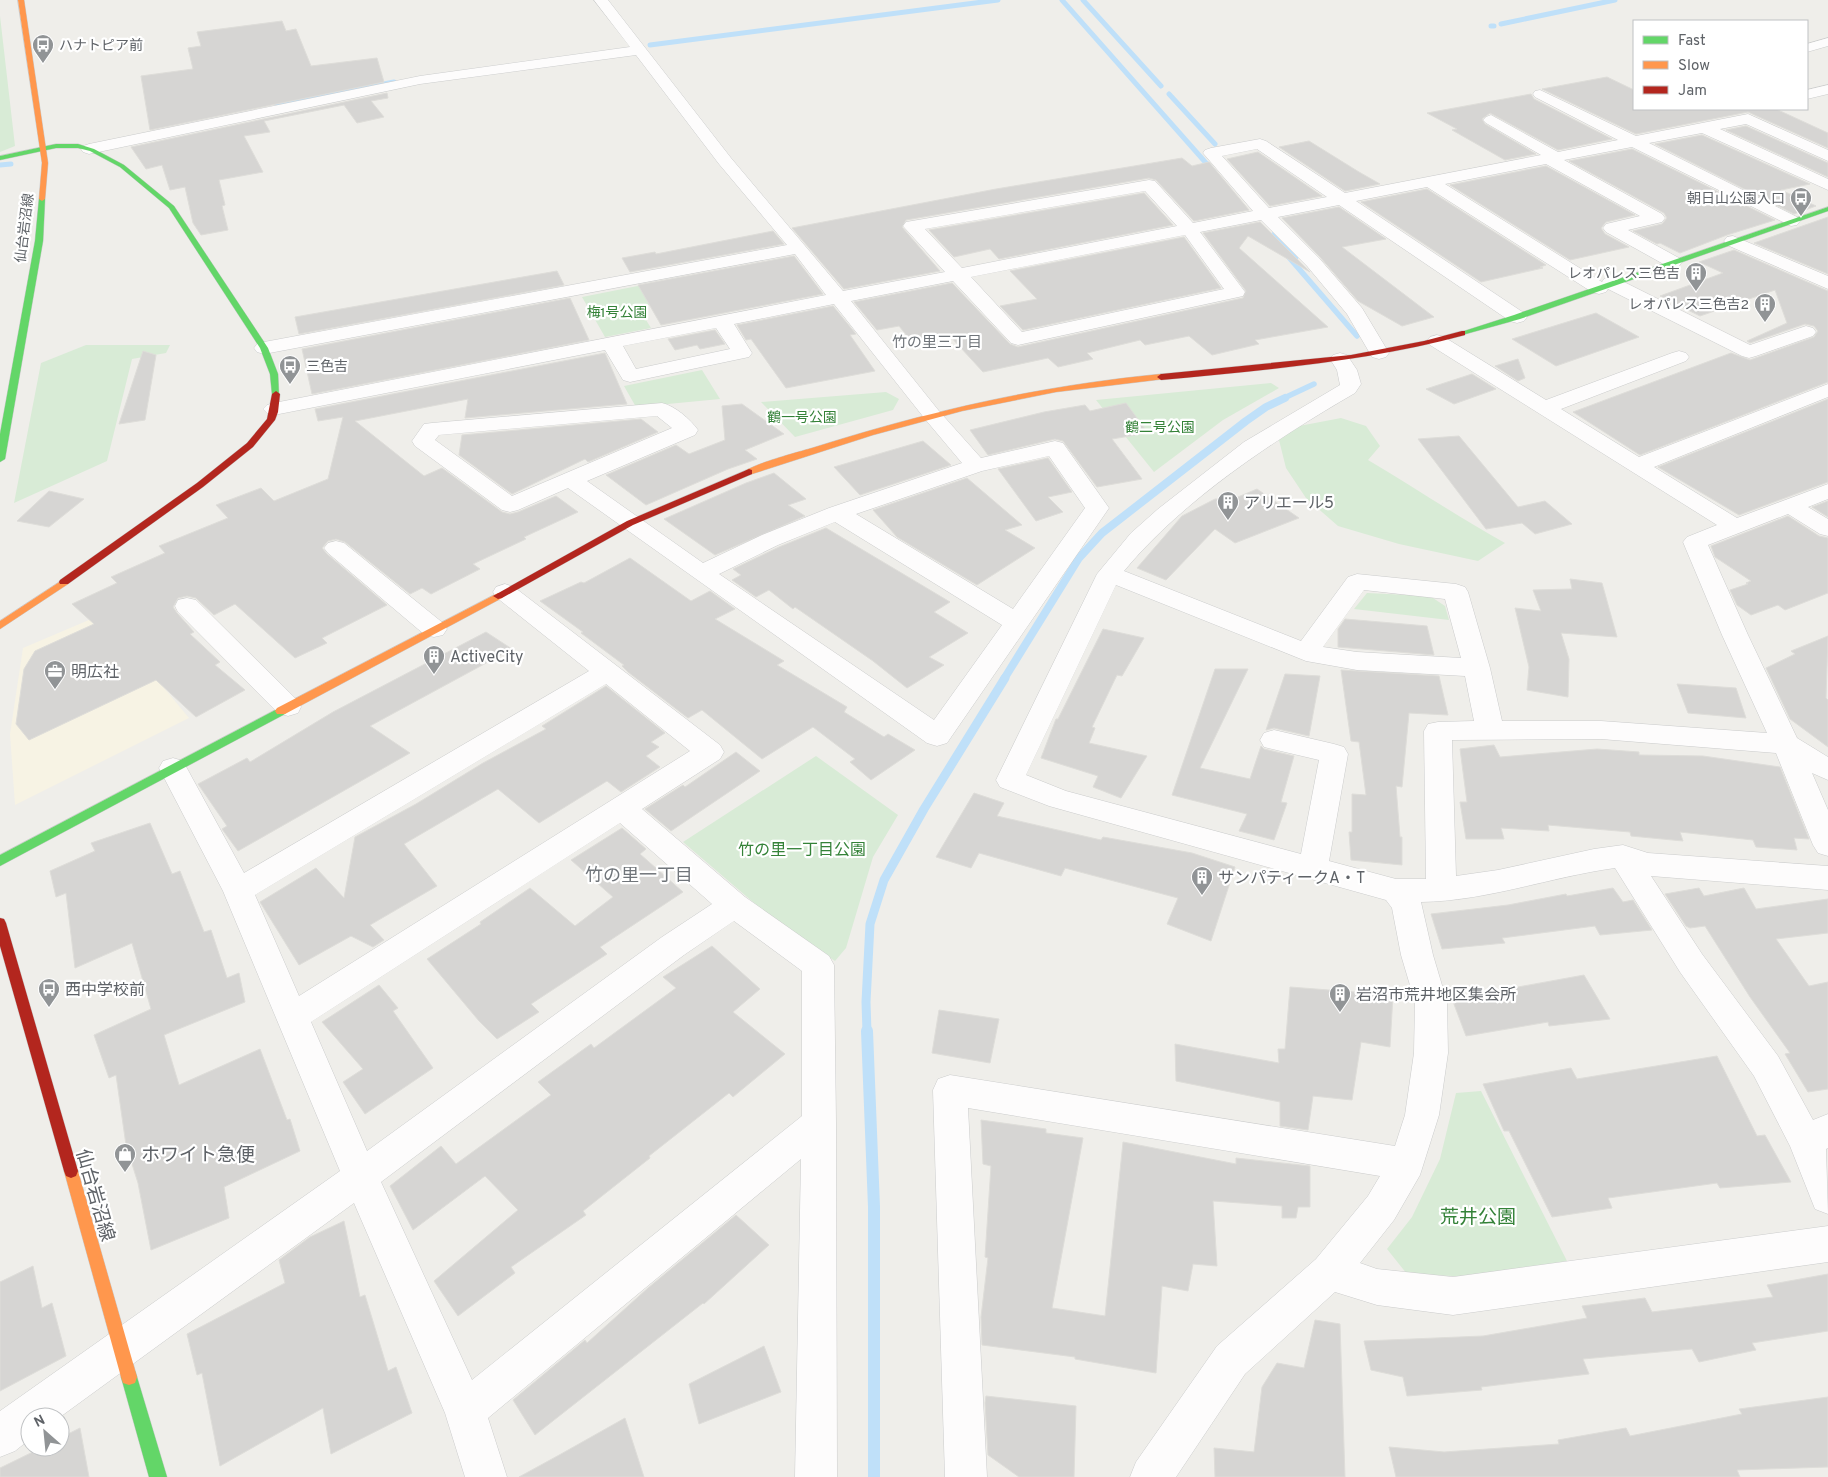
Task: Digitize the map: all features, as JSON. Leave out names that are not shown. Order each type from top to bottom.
[{"type":"street","name":"仙台岩沼線","points":[[0,459],[39,241],[45,163],[21,0]]},
{"type":"street","points":[[601,0],[725,161],[799,248],[932,415],[976,466]]},
{"type":"street","points":[[1808,48],[1828,42]]},
{"type":"street","points":[[90,149],[420,80],[639,50]]},
{"type":"street","points":[[1808,95],[1828,89]]},
{"type":"street","points":[[1540,94],[1792,222]]},
{"type":"street","points":[[274,409],[1705,128],[1752,114],[1828,156]]},
{"type":"street","points":[[1491,120],[1552,158],[1656,218],[1612,228],[1673,262]]},
{"type":"street","points":[[1705,128],[1828,185]]},
{"type":"street","points":[[1378,353],[1355,312],[1313,262],[1259,216],[1211,153],[1260,144],[1516,317]]},
{"type":"street","points":[[0,158],[63,145],[78,145],[90,149],[131,172],[172,206],[272,361],[276,382],[274,409],[270,421],[251,444],[194,489],[0,626]]},
{"type":"street","points":[[1431,182],[1605,286],[1749,352],[1806,332]]},
{"type":"street","points":[[1149,185],[1190,229],[1236,292],[1018,339],[957,274],[912,226],[1149,185]]},
{"type":"street","points":[[0,861],[505,592],[630,523],[737,476],[838,441],[932,415],[1042,392],[1183,374],[1340,359],[1437,341],[1516,317],[1733,241],[1826,212]]},
{"type":"street","points":[[1733,241],[1828,282]]},
{"type":"street","points":[[264,348],[799,248]]},
{"type":"street","points":[[611,342],[630,376],[742,353],[721,320]]},
{"type":"street","points":[[1437,341],[1639,465],[1734,526]]},
{"type":"street","points":[[1544,408],[1679,357]]},
{"type":"street","points":[[1340,359],[1347,370],[1351,384],[1348,389],[1252,447],[1160,520],[1140,538],[1109,574],[1010,780],[1059,799],[1396,891],[1440,890],[1498,882],[1594,860],[1623,856],[1648,864],[1828,878]]},
{"type":"street","points":[[1639,465],[1828,390]]},
{"type":"street","points":[[662,409],[687,430],[571,480],[510,505],[423,441],[432,429],[662,409]]},
{"type":"street","points":[[571,480],[630,523],[702,573],[937,736],[1097,508],[1055,448],[976,466],[837,513],[770,540],[702,573]]},
{"type":"street","points":[[1828,491],[1695,542],[1735,636],[1786,744],[1828,845]]},
{"type":"street","points":[[1789,505],[1828,529]]},
{"type":"street","points":[[837,513],[1016,622]]},
{"type":"street","points":[[336,548],[434,629]]},
{"type":"street","points":[[1109,574],[1306,652],[1357,661],[1476,668]]},
{"type":"street","points":[[1306,652],[1357,582],[1456,592],[1490,731]]},
{"type":"street","points":[[291,1018],[710,752],[505,592]]},
{"type":"street","points":[[187,606],[288,707]]},
{"type":"street","points":[[238,891],[608,672]]},
{"type":"street","points":[[1440,890],[1438,731],[1600,730],[1786,744],[1828,770]]},
{"type":"street","points":[[1274,740],[1334,754],[1313,868]]},
{"type":"street","points":[[173,768],[238,891],[291,1018],[465,1411],[486,1477]]},
{"type":"street","points":[[623,809],[734,906],[818,965],[819,1123],[816,1477]]},
{"type":"street","points":[[1623,856],[1691,963],[1817,1136],[1828,1197]]},
{"type":"street","points":[[1151,1477],[1231,1360],[1329,1272],[1381,1208],[1407,1164],[1422,1115],[1431,1053],[1431,1002],[1417,955],[1407,905],[1396,891]]},
{"type":"street","points":[[0,1436],[360,1176],[673,946],[734,906]]},
{"type":"street","name":"仙台岩沼線","points":[[0,922],[158,1477]]},
{"type":"street","points":[[966,1477],[950,1090],[1407,1164]]},
{"type":"street","points":[[465,1411],[819,1123]]},
{"type":"street","points":[[1329,1272],[1377,1288],[1453,1296],[1828,1244]]},
{"type":"shaded area","points":[[103,614],[189,718],[15,805],[10,734],[23,648]]},
{"type":"green space","points":[[0,16],[15,146],[0,152]]},
{"type":"green space","name":"梅1号公園","points":[[673,279],[685,298],[638,307],[651,328],[605,337],[582,297]]},
{"type":"green space","points":[[86,345],[170,345],[166,353],[132,359],[107,461],[14,503],[41,363]]},
{"type":"green space","points":[[702,370],[720,399],[636,407],[624,386]]},
{"type":"green space","name":"鶴二号公園","points":[[1271,383],[1279,388],[1223,420],[1154,472],[1096,400]]},
{"type":"green space","name":"鶴一号公園","points":[[886,392],[899,399],[893,410],[795,437],[761,402]]},
{"type":"green space","points":[[1341,418],[1366,426],[1380,446],[1368,460],[1505,543],[1478,561],[1399,544],[1338,526],[1306,498],[1286,468],[1279,440],[1294,427]]},
{"type":"green space","points":[[1367,593],[1430,596],[1445,606],[1449,620],[1354,609]]},
{"type":"green space","name":"竹の里一丁目公園","points":[[816,756],[898,815],[873,857],[846,948],[835,961],[774,920],[683,842]]},
{"type":"green space","name":"荒井公園","points":[[1481,1091],[1567,1261],[1474,1277],[1407,1274],[1387,1249],[1412,1217],[1440,1159],[1456,1093]]},
{"type":"building","points":[[282,21],[286,31],[296,29],[311,66],[377,58],[384,82],[150,130],[141,76],[193,69],[188,48],[201,46],[197,32]]},
{"type":"building","points":[[1607,77],[1633,90],[1633,110],[1778,110],[1828,133],[1828,148],[1748,112],[1636,134],[1542,89]]},
{"type":"building","points":[[387,93],[388,98],[371,101],[384,117],[357,123],[344,105],[264,121],[270,132],[244,136],[263,172],[219,180],[225,205],[222,206],[228,230],[201,235],[193,223],[185,187],[170,190],[162,165],[146,169],[131,147]]},
{"type":"building","points":[[1531,94],[1534,99],[1612,139],[1558,150],[1490,113],[1482,119],[1485,124],[1536,154],[1505,160],[1452,130],[1457,129],[1427,113]]},
{"type":"building","points":[[1746,126],[1828,163],[1828,177],[1726,130]]},
{"type":"building","points":[[1702,135],[1810,184],[1781,190],[1816,206],[1794,214],[1655,144]]},
{"type":"building","points":[[1309,141],[1380,184],[1345,191],[1279,147]]},
{"type":"building","points":[[1632,149],[1775,220],[1727,235],[1680,253],[1660,243],[1657,244],[1633,231],[1662,224],[1667,218],[1664,213],[1569,161]]},
{"type":"building","points":[[1258,152],[1322,196],[1270,206],[1227,159]]},
{"type":"building","points":[[1182,158],[1192,166],[1209,162],[1249,210],[1194,221],[1156,180],[1149,178],[906,220],[902,227],[940,271],[844,289],[792,228],[996,189]]},
{"type":"building","points":[[1546,166],[1635,215],[1606,222],[1601,228],[1605,234],[1629,247],[1570,260],[1450,185]]},
{"type":"building","points":[[1427,189],[1546,265],[1540,267],[1543,268],[1481,282],[1361,202]]},
{"type":"building","points":[[1144,193],[1173,225],[999,259],[990,249],[954,257],[929,230]]},
{"type":"building","points":[[1339,207],[1386,239],[1342,247],[1434,317],[1402,326],[1358,301],[1320,257],[1282,218]]},
{"type":"building","points":[[1828,217],[1828,274],[1754,243]]},
{"type":"building","points":[[1260,222],[1310,272],[1248,236],[1239,248],[1328,327],[1255,340],[1259,344],[1212,355],[1189,336],[1145,345],[1140,340],[1087,353],[1093,359],[1058,367],[1048,358],[983,372],[949,335],[912,342],[899,326],[877,330],[854,302],[952,283],[1010,344],[1018,347],[1243,298],[1246,291],[1203,233]]},
{"type":"building","points":[[773,231],[784,244],[630,272],[622,258],[655,252],[656,254]]},
{"type":"building","points":[[1184,237],[1221,288],[1023,330],[1000,306],[1037,299],[1010,271]]},
{"type":"building","points":[[1734,250],[1828,291],[1828,382],[1640,455],[1573,412],[1731,353],[1750,360],[1814,337],[1818,331],[1814,326],[1805,324],[1750,343],[1747,341],[1787,323],[1775,290],[1700,316],[1660,296],[1723,273],[1699,262]]},
{"type":"building","points":[[794,256],[823,294],[661,325],[638,285]]},
{"type":"building","points":[[557,271],[564,285],[299,334],[295,317]]},
{"type":"building","points":[[570,298],[589,340],[312,394],[302,349]]},
{"type":"building","points":[[833,306],[856,334],[850,335],[875,371],[786,388],[751,339],[746,340],[737,325]]},
{"type":"building","points":[[1596,313],[1639,337],[1556,366],[1512,339]]},
{"type":"building","points":[[715,330],[725,344],[700,349],[697,345],[675,350],[668,339]]},
{"type":"building","points":[[143,351],[156,355],[145,420],[119,424]]},
{"type":"building","points":[[605,353],[627,404],[465,418],[468,399],[355,421],[424,476],[442,468],[502,512],[510,514],[518,512],[556,496],[578,512],[524,537],[526,539],[473,564],[480,569],[431,594],[422,588],[410,594],[345,542],[336,539],[328,541],[322,548],[327,554],[387,605],[322,638],[327,643],[295,658],[235,604],[214,615],[196,598],[187,596],[178,598],[173,607],[194,632],[190,634],[220,662],[215,665],[245,690],[196,717],[156,680],[29,740],[16,724],[24,669],[35,651],[94,624],[72,604],[117,583],[111,577],[165,553],[159,546],[228,518],[216,505],[261,488],[274,501],[328,479],[343,417],[318,421],[315,409]]},
{"type":"building","points":[[1518,359],[1525,378],[1518,381],[1495,366]]},
{"type":"building","points":[[1472,374],[1496,389],[1454,404],[1426,389]]},
{"type":"building","points":[[1828,399],[1828,482],[1739,515],[1658,467]]},
{"type":"building","points":[[1126,403],[1148,433],[1112,439],[1142,479],[1097,487],[1063,441],[1055,439],[988,455],[970,430],[1044,412],[1085,405],[1090,411]]},
{"type":"building","points":[[742,404],[784,434],[745,450],[757,459],[728,469],[646,505],[606,475],[676,445],[689,454],[725,440],[722,406]]},
{"type":"building","points":[[641,419],[658,432],[588,462],[585,459],[512,494],[459,455],[462,435]]},
{"type":"building","points":[[1459,436],[1518,507],[1545,501],[1572,524],[1535,534],[1522,523],[1486,529],[1418,439]]},
{"type":"building","points":[[923,441],[951,465],[860,495],[834,467]]},
{"type":"building","points":[[1048,458],[1072,492],[1048,497],[1063,512],[1036,521],[998,469]]},
{"type":"building","points":[[774,473],[806,499],[788,505],[805,516],[715,555],[664,519],[746,483]]},
{"type":"building","points":[[967,478],[1022,525],[1005,530],[1035,548],[977,585],[897,537],[873,510]]},
{"type":"building","points":[[1257,489],[1299,518],[1235,543],[1215,529],[1166,580],[1137,568],[1182,516],[1215,499],[1221,499],[1226,502]]},
{"type":"building","points":[[49,491],[84,499],[49,527],[17,521]]},
{"type":"building","points":[[1828,501],[1828,517],[1812,507]]},
{"type":"building","points":[[1788,516],[1819,536],[1828,538],[1828,593],[1785,610],[1778,605],[1751,615],[1737,605],[1730,590],[1748,584],[1746,583],[1751,581],[1715,557],[1711,546]]},
{"type":"building","points":[[826,528],[950,602],[934,612],[968,633],[929,657],[944,665],[907,688],[873,661],[795,607],[793,609],[769,590],[756,597],[732,580],[741,575],[733,569],[779,547]]},
{"type":"building","points":[[630,558],[691,601],[710,591],[735,609],[715,619],[784,661],[777,665],[847,707],[844,712],[884,737],[888,734],[915,750],[871,780],[850,762],[855,759],[813,727],[762,759],[702,710],[688,718],[628,672],[622,666],[624,665],[581,633],[583,632],[540,601],[581,582],[584,583]]},
{"type":"building","points":[[1570,579],[1602,583],[1617,637],[1561,633],[1569,659],[1568,697],[1527,690],[1529,667],[1515,608],[1541,611],[1533,590],[1572,589]]},
{"type":"building","points":[[1345,619],[1427,626],[1434,655],[1338,647],[1338,629]]},
{"type":"building","points":[[1103,629],[1144,638],[1122,676],[1117,675],[1092,727],[1095,728],[1089,743],[1147,756],[1121,798],[1093,787],[1098,776],[1041,758],[1056,719],[1058,719]]},
{"type":"building","points":[[486,632],[512,649],[370,726],[410,753],[238,851],[222,829],[227,826],[198,784],[247,758],[250,762],[333,712]]},
{"type":"building","points":[[1828,636],[1826,698],[1828,700],[1828,747],[1790,719],[1766,668],[1795,654],[1791,651]]},
{"type":"building","points":[[1215,669],[1248,669],[1200,768],[1250,779],[1261,746],[1264,749],[1294,756],[1281,802],[1287,803],[1274,840],[1239,831],[1247,814],[1172,795]]},
{"type":"building","points":[[1341,670],[1439,676],[1448,715],[1409,713],[1402,787],[1396,786],[1400,837],[1402,837],[1402,865],[1351,860],[1349,832],[1352,832],[1352,794],[1366,795],[1359,742],[1351,741]]},
{"type":"building","points":[[1285,674],[1320,676],[1309,736],[1274,728],[1266,730]]},
{"type":"building","points":[[1677,684],[1736,688],[1746,718],[1688,713]]},
{"type":"building","points":[[606,686],[665,733],[651,742],[659,747],[646,756],[660,767],[621,792],[607,781],[539,823],[498,789],[404,844],[437,886],[370,925],[384,940],[373,947],[351,936],[299,965],[260,902],[316,868],[344,898],[355,837],[546,729],[542,726]]},
{"type":"building","points":[[1494,745],[1500,757],[1597,749],[1639,752],[1639,755],[1703,756],[1780,767],[1809,839],[1794,838],[1797,850],[1756,847],[1753,840],[1680,832],[1683,841],[1631,836],[1630,832],[1548,825],[1549,831],[1501,828],[1504,839],[1466,839],[1460,802],[1467,802],[1460,749]]},
{"type":"building","points":[[736,752],[760,771],[671,831],[645,809],[683,785],[685,787]]},
{"type":"building","points":[[974,793],[1004,803],[997,816],[1101,840],[1103,837],[1192,853],[1235,867],[1211,941],[1167,924],[1178,898],[1065,868],[1061,876],[979,853],[971,868],[936,857]]},
{"type":"building","points":[[150,823],[172,874],[180,871],[204,932],[211,930],[227,978],[239,973],[245,1002],[164,1035],[179,1085],[260,1049],[287,1120],[290,1119],[300,1151],[224,1187],[229,1218],[151,1250],[138,1183],[126,1145],[116,1075],[109,1078],[94,1035],[151,1009],[132,943],[75,968],[66,893],[56,897],[50,871],[95,851],[91,843]]},
{"type":"building","points":[[622,828],[646,849],[640,854],[683,892],[600,947],[607,954],[531,1004],[539,1012],[497,1039],[479,1021],[427,959],[481,924],[480,922],[530,888],[575,926],[613,897],[571,860]]},
{"type":"building","points":[[1613,888],[1623,902],[1633,900],[1652,930],[1600,935],[1595,926],[1502,938],[1505,943],[1442,949],[1431,914],[1508,905],[1566,894],[1567,896]]},
{"type":"building","points":[[1699,888],[1704,896],[1744,888],[1756,909],[1828,899],[1828,933],[1776,939],[1809,986],[1828,982],[1828,1089],[1808,1092],[1785,1054],[1790,1053],[1750,997],[1705,926],[1690,928],[1686,926],[1665,894]]},
{"type":"building","points":[[712,946],[760,989],[733,1012],[785,1054],[733,1097],[729,1093],[649,1156],[650,1158],[583,1211],[586,1215],[511,1267],[515,1273],[458,1316],[434,1281],[518,1210],[485,1176],[413,1230],[390,1186],[441,1146],[456,1164],[551,1095],[538,1082],[591,1044],[594,1048],[676,988],[663,977]]},
{"type":"building","points":[[1584,975],[1610,1019],[1549,1026],[1548,1022],[1466,1036],[1452,999]]},
{"type":"building","points":[[379,985],[398,1008],[393,1011],[433,1068],[365,1114],[343,1082],[363,1069],[322,1022]]},
{"type":"building","points":[[1290,987],[1393,995],[1390,1047],[1361,1042],[1352,1100],[1313,1096],[1308,1130],[1280,1126],[1280,1102],[1176,1081],[1175,1044],[1279,1063],[1278,1049],[1285,1049]]},
{"type":"building","points":[[939,1010],[999,1019],[990,1063],[932,1053]]},
{"type":"building","points":[[1717,1056],[1757,1136],[1765,1135],[1791,1182],[1720,1188],[1717,1183],[1608,1198],[1612,1208],[1552,1217],[1509,1131],[1504,1131],[1483,1084],[1571,1068],[1577,1079]]},
{"type":"building","points":[[981,1120],[1046,1129],[1046,1133],[1083,1138],[1052,1308],[1105,1316],[1123,1142],[1236,1164],[1236,1158],[1310,1166],[1310,1207],[1298,1207],[1296,1218],[1282,1218],[1282,1206],[1213,1201],[1217,1266],[1193,1264],[1188,1291],[1162,1286],[1156,1373],[1075,1359],[1075,1357],[982,1345],[981,1317],[988,1258],[985,1257],[991,1166],[983,1164]]},
{"type":"building","points":[[736,1215],[769,1245],[704,1304],[535,1435],[513,1400],[585,1340],[587,1343],[648,1288]]},
{"type":"building","points":[[344,1221],[360,1297],[365,1295],[388,1371],[396,1367],[412,1413],[331,1454],[323,1408],[220,1466],[202,1373],[197,1375],[187,1334],[285,1283],[279,1260],[310,1237]]},
{"type":"building","points":[[33,1266],[42,1308],[52,1303],[66,1356],[0,1391],[0,1282]]},
{"type":"building","points":[[1828,1274],[1828,1331],[1752,1343],[1756,1350],[1699,1362],[1692,1349],[1583,1359],[1589,1374],[1481,1387],[1482,1390],[1407,1396],[1403,1377],[1371,1370],[1364,1341],[1483,1336],[1587,1318],[1582,1306],[1645,1298],[1652,1312],[1773,1297],[1767,1285]]},
{"type":"building","points":[[1315,1320],[1340,1324],[1345,1477],[1215,1477],[1214,1448],[1254,1452],[1262,1387],[1277,1363],[1304,1368]]},
{"type":"building","points":[[764,1346],[781,1392],[699,1424],[689,1384]]},
{"type":"building","points":[[986,1396],[1076,1406],[1074,1477],[1019,1477],[988,1455]]},
{"type":"building","points":[[1828,1397],[1828,1467],[1737,1470],[1740,1477],[1396,1477],[1389,1447],[1444,1452],[1559,1444],[1558,1440],[1626,1428],[1630,1436],[1742,1414],[1739,1409]]},
{"type":"building","points":[[625,1418],[644,1477],[519,1477],[561,1454]]},
{"type":"building","points":[[80,1428],[89,1477],[0,1477],[0,1468],[23,1457],[70,1457],[70,1433]]},
{"type":"waterway","points":[[650,45],[998,0]]},
{"type":"waterway","points":[[1062,0],[1214,172]]},
{"type":"waterway","points":[[1083,0],[1161,86]]},
{"type":"waterway","points":[[1501,24],[1615,0]]},
{"type":"waterway","points":[[277,105],[394,82]]},
{"type":"waterway","points":[[1169,94],[1215,144]]},
{"type":"waterway","points":[[0,165],[11,164]]},
{"type":"waterway","points":[[1275,233],[1296,257]]},
{"type":"waterway","points":[[1287,255],[1357,336]]},
{"type":"waterway","points":[[1282,399],[1314,384]]},
{"type":"waterway","points":[[1004,679],[1079,558],[1102,533],[1246,421],[1266,407],[1285,398]]},
{"type":"waterway","points":[[867,1032],[866,1002],[870,924],[884,880],[924,809],[1005,678]]},
{"type":"waterway","points":[[867,1031],[874,1207],[874,1477]]},
{"type":"traffic: fast","points":[[0,158],[56,146],[78,146],[92,150],[122,166],[172,207],[264,348],[274,374],[276,394]]},
{"type":"traffic: fast","points":[[0,459],[39,241],[42,199]]},
{"type":"traffic: fast","points":[[1462,333],[1517,317],[1828,209]]},
{"type":"traffic: fast","points":[[0,861],[281,711]]},
{"type":"traffic: fast","points":[[129,1377],[158,1477]]},
{"type":"traffic: slow","points":[[21,0],[45,163],[42,199]]},
{"type":"traffic: slow","points":[[749,472],[870,433],[962,408],[1056,389],[1161,377]]},
{"type":"traffic: slow","points":[[0,626],[64,582]]},
{"type":"traffic: slow","points":[[281,711],[498,596]]},
{"type":"traffic: slow","points":[[71,1171],[129,1377]]},
{"type":"traffic: jam","points":[[1161,377],[1275,367],[1351,357],[1388,351],[1462,333]]},
{"type":"traffic: jam","points":[[64,582],[200,485],[250,445],[271,420],[276,394]]},
{"type":"traffic: jam","points":[[498,596],[630,523],[749,472]]},
{"type":"traffic: jam","points":[[0,923],[71,1171]]},
{"type":"place","name":"ハナトピア前","points":[[43,64]]},
{"type":"place","name":"朝日山公園入口","points":[[1801,217]]},
{"type":"place","name":"レオパレス三色吉","points":[[1696,292]]},
{"type":"place","name":"レオパレス三色吉2","points":[[1765,323]]},
{"type":"place","name":"三色吉","points":[[290,385]]},
{"type":"place","name":"アリエール5","points":[[1228,521]]},
{"type":"place","name":"ActiveCity","points":[[434,675]]},
{"type":"place","name":"明広社","points":[[55,690]]},
{"type":"place","name":"サンパティークA・T","points":[[1202,896]]},
{"type":"place","name":"西中学校前","points":[[49,1008]]},
{"type":"place","name":"岩沼市荒井地区集会所","points":[[1340,1013]]},
{"type":"place","name":"ホワイト急便","points":[[125,1173]]},
{"type":"district","name":"竹の里三丁目","points":[[937,342]]},
{"type":"district","name":"竹の里一丁目","points":[[639,875]]}]
